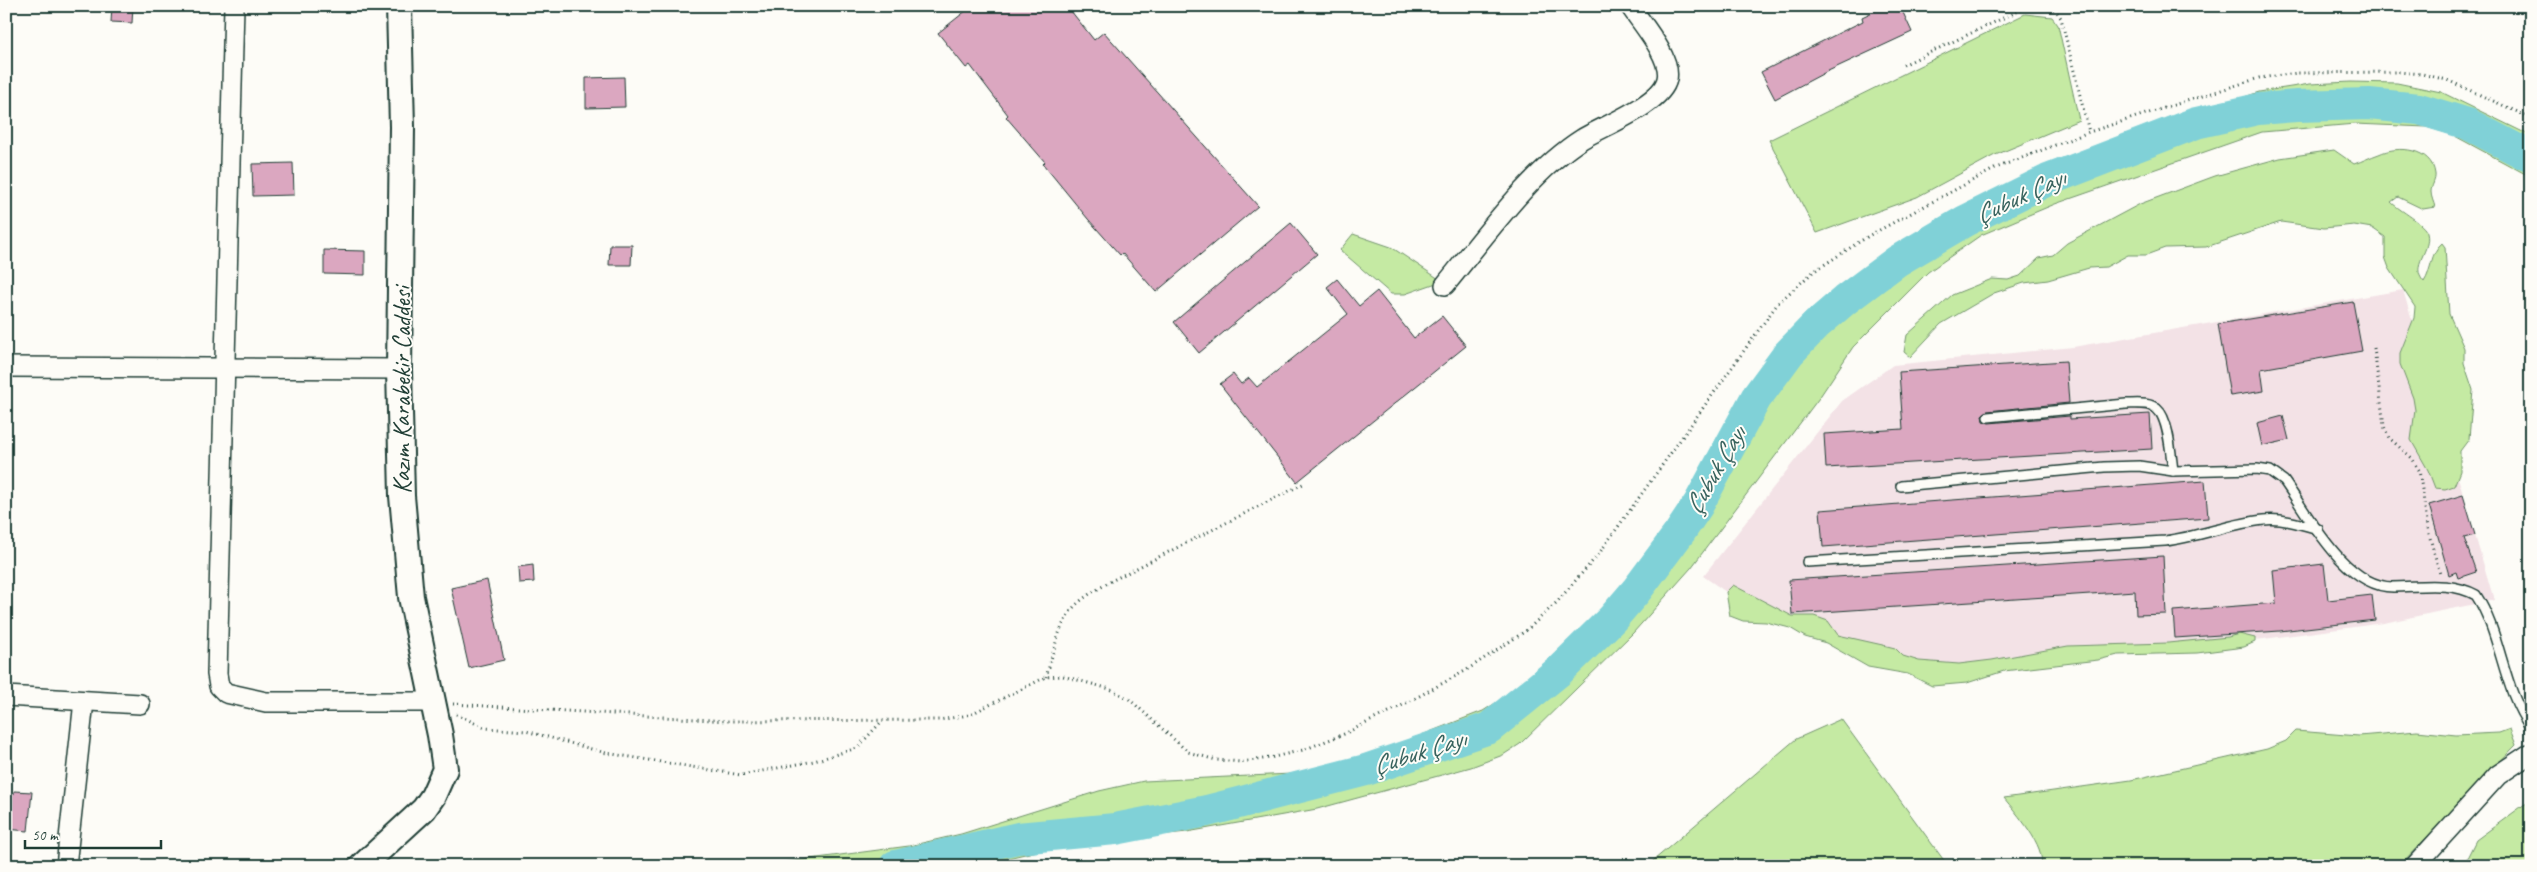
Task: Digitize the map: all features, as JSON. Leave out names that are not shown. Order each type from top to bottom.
[{"type":"street","points":[[234,6],[217,674],[219,686],[226,693],[266,702],[433,702]]},
{"type":"street","name":"Kazım Karabekir Caddesi","points":[[362,866],[424,809],[433,796],[445,769],[444,755],[416,624],[407,567],[402,496],[399,369],[402,196],[399,6]]},
{"type":"street","points":[[1445,285],[1508,210],[1555,160],[1582,140],[1638,108],[1664,88],[1667,78],[1666,64],[1658,46],[1630,6]]},
{"type":"street","points":[[6,367],[399,369]]},
{"type":"street","points":[[6,696],[140,704]]},
{"type":"street","points":[[66,866],[84,701]]},
{"type":"street","points":[[2415,866],[2498,775],[2531,753]]},
{"type":"lane","points":[[1988,417],[2126,404],[2148,405],[2157,409],[2164,418],[2174,471]]},
{"type":"lane","points":[[1901,486],[2104,467],[2139,466],[2174,471],[2257,469],[2270,471],[2284,481],[2346,566],[2378,585],[2390,587],[2443,586],[2466,589],[2476,595],[2483,606],[2514,696],[2531,728]]},
{"type":"lane","points":[[1807,562],[2165,541],[2189,538],[2265,520],[2293,522],[2318,529]]},
{"type":"path","points":[[1903,65],[2029,6]]},
{"type":"path","points":[[2044,6],[2056,12],[2061,18],[2088,132]]},
{"type":"path","points":[[433,702],[486,708],[727,721],[938,720],[969,715],[1046,677],[1063,676],[1110,689],[1128,699],[1188,752],[1242,762],[1303,750],[1344,734],[1401,706],[1465,671],[1527,630],[1556,603],[1598,555],[1778,304],[1814,272],[1870,235],[1944,194],[1996,168],[2088,132],[2274,75],[2399,72],[2435,76],[2531,118]]},
{"type":"path","points":[[2374,348],[2384,426],[2389,438],[2412,458],[2419,470],[2429,534],[2443,586]]},
{"type":"path","points":[[1046,677],[1065,621],[1074,607],[1086,597],[1113,580],[1305,483]]},
{"type":"path","points":[[433,702],[485,728],[526,731],[606,753],[741,775],[806,763],[857,748],[883,721]]},
{"type":"shaded area","points":[[2403,290],[2494,600],[2384,623],[2225,644],[2053,656],[1941,685],[1742,603],[1703,576],[1842,401],[1893,365],[2073,347]]},
{"type":"green space","points":[[2025,14],[2052,17],[2058,25],[2079,120],[1993,156],[1917,197],[1817,233],[1769,140]]},
{"type":"green space","points":[[2351,82],[2397,83],[2441,92],[2531,136],[2531,177],[2453,135],[2426,127],[2355,124],[2262,132],[2055,204],[1981,235],[1928,272],[1853,347],[1819,398],[1691,568],[1633,633],[1520,744],[1503,755],[1471,767],[1317,809],[1187,832],[1059,846],[974,866],[756,866],[909,846],[961,834],[1099,791],[1144,781],[1291,774],[1342,762],[1401,743],[1483,711],[1548,669],[1589,628],[1675,516],[1773,356],[1796,327],[1825,300],[1946,220],[2026,180],[2118,140],[2259,92],[2310,84]]},
{"type":"green space","points":[[2334,150],[2354,164],[2387,151],[2413,151],[2421,154],[2433,165],[2435,176],[2431,192],[2435,207],[2423,209],[2398,197],[2391,202],[2421,225],[2427,233],[2427,246],[2419,270],[2424,282],[2438,247],[2442,243],[2445,247],[2449,314],[2464,348],[2464,363],[2473,390],[2469,439],[2460,451],[2460,471],[2454,486],[2445,489],[2435,488],[2428,470],[2411,440],[2415,410],[2413,398],[2400,364],[2400,353],[2414,318],[2415,307],[2389,268],[2385,257],[2385,237],[2372,228],[2354,225],[2324,228],[2281,222],[2206,247],[2165,248],[2146,255],[2128,255],[2106,267],[2089,268],[2048,280],[2024,283],[1994,293],[1941,324],[1910,357],[1904,352],[1907,335],[1952,295],[1992,279],[2008,280],[2020,276],[2039,258],[2053,255],[2067,243],[2140,204],[2215,176],[2280,158]]},
{"type":"green space","points":[[1353,234],[1391,247],[1442,281],[1405,294],[1391,294],[1340,250]]},
{"type":"green space","points":[[1733,585],[1792,616],[1814,616],[1828,621],[1838,635],[1895,648],[1903,656],[1919,661],[1959,664],[2068,646],[2168,643],[2228,637],[2239,634],[2255,638],[2255,642],[2244,647],[2197,653],[2118,655],[2098,660],[2004,671],[1967,683],[1932,686],[1908,674],[1868,667],[1826,643],[1805,637],[1790,628],[1766,622],[1743,621],[1730,616],[1726,592]]},
{"type":"green space","points":[[1841,719],[1948,866],[1647,866],[1796,739]]},
{"type":"green space","points":[[2510,729],[2516,745],[2399,866],[2041,866],[2039,849],[2035,840],[2004,798],[2131,780],[2267,749],[2286,741],[2296,731],[2359,736],[2417,731],[2456,735],[2499,733]]},
{"type":"green space","points":[[2531,803],[2531,866],[2474,866],[2467,858],[2476,840],[2525,804]]},
{"type":"building","points":[[112,6],[133,6],[132,23],[111,22]]},
{"type":"building","points":[[972,6],[1067,6],[1094,40],[1104,32],[1258,206],[1156,292],[1122,253],[1120,255],[1088,219],[1043,164],[1045,162],[1006,117],[1008,115],[970,65],[966,68],[938,33]]},
{"type":"building","points":[[1885,6],[1900,6],[1912,32],[1826,72],[1775,99],[1761,72],[1863,21],[1862,17]]},
{"type":"building","points":[[624,77],[625,107],[586,108],[586,78]]},
{"type":"building","points":[[293,163],[294,195],[253,196],[252,164]]},
{"type":"building","points":[[1291,223],[1317,254],[1199,353],[1174,322]]},
{"type":"building","points":[[610,245],[632,245],[631,265],[609,265]]},
{"type":"building","points":[[324,250],[365,251],[365,275],[324,274]]},
{"type":"building","points":[[1337,279],[1359,306],[1377,291],[1414,338],[1442,316],[1466,346],[1297,482],[1220,384],[1233,374],[1241,384],[1249,378],[1257,387],[1348,314],[1327,287]]},
{"type":"building","points":[[2353,302],[2362,351],[2261,369],[2264,391],[2230,396],[2218,324]]},
{"type":"building","points":[[2066,361],[2069,403],[1987,411],[1982,415],[1983,421],[1989,423],[2070,416],[2070,419],[2150,414],[2152,449],[1826,468],[1824,434],[1903,429],[1899,372]]},
{"type":"building","points":[[2283,416],[2289,440],[2262,446],[2257,423]]},
{"type":"building","points":[[2205,481],[2208,518],[1823,547],[1820,510]]},
{"type":"building","points":[[2463,495],[2475,535],[2464,538],[2476,572],[2458,578],[2456,572],[2449,575],[2429,505]]},
{"type":"building","points":[[2163,556],[2166,614],[2136,615],[2135,591],[1792,614],[1789,580]]},
{"type":"building","points":[[2324,564],[2328,600],[2372,595],[2375,620],[2280,631],[2175,638],[2173,611],[2276,603],[2273,570]]},
{"type":"building","points":[[533,565],[534,582],[519,583],[518,567]]},
{"type":"building","points":[[487,580],[504,660],[469,668],[451,588]]},
{"type":"building","points":[[14,791],[32,792],[28,831],[6,829],[6,793],[14,794]]},
{"type":"waterway","name":"Çubuk Çayı","points":[[895,866],[1018,838],[1115,829],[1207,811],[1366,770],[1489,728],[1559,671],[1612,619],[1636,591],[1698,505],[1756,398],[1789,353],[1816,325],[1845,300],[1897,261],[1965,221],[2048,180],[2196,123],[2258,109],[2297,106],[2369,104],[2419,109],[2468,124],[2531,157]]}]
